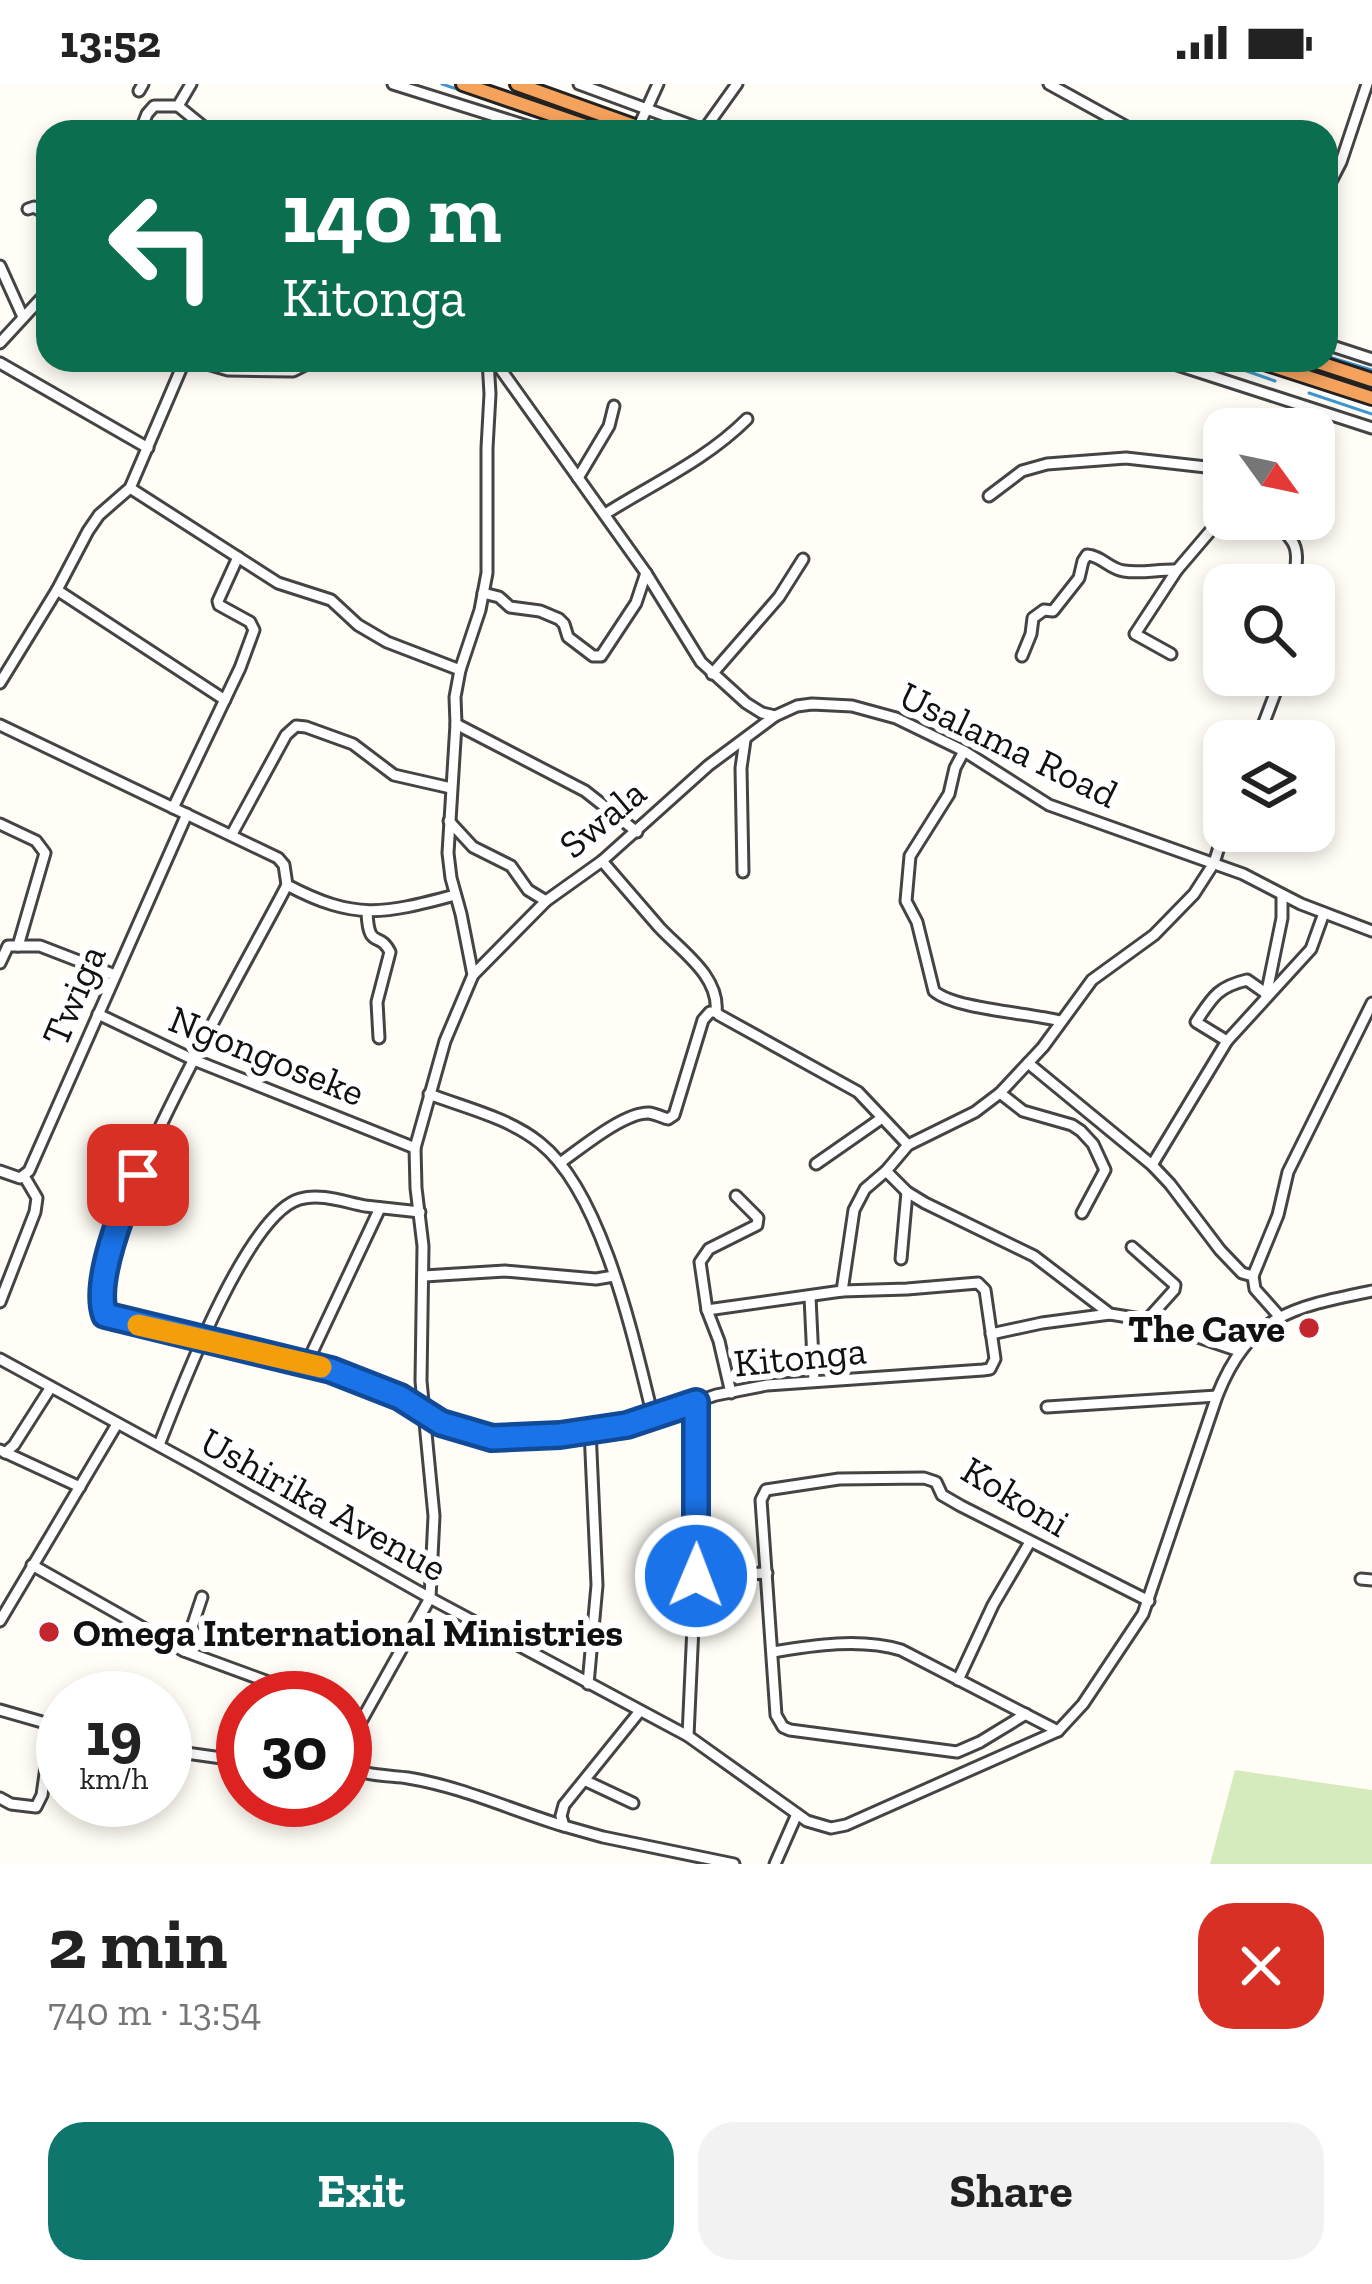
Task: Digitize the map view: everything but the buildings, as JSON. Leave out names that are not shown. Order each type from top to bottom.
[{"type":"highway","points":[[464,84],[568,120]]},
{"type":"highway","points":[[517,84],[616,120]]},
{"type":"highway","points":[[1338,369],[1372,380]]},
{"type":"highway","points":[[1292,372],[1372,398]]},
{"type":"street","points":[[178,106],[191,84]]},
{"type":"street","points":[[393,84],[508,120]]},
{"type":"street","points":[[579,84],[679,120]]},
{"type":"street","points":[[646,120],[658,84]]},
{"type":"street","points":[[713,120],[737,84]]},
{"type":"street","points":[[1049,84],[1114,120]]},
{"type":"street","points":[[1338,168],[1367,84]]},
{"type":"street","points":[[145,120],[154,106],[178,106],[195,120]]},
{"type":"street","points":[[28,209],[36,208]]},
{"type":"street","points":[[0,266],[23,317]]},
{"type":"street","points":[[0,343],[36,303]]},
{"type":"street","points":[[1338,348],[1372,359]]},
{"type":"street","points":[[0,363],[148,448]]},
{"type":"street","points":[[0,682],[99,515],[130,488],[180,372]]},
{"type":"street","points":[[372,1702],[430,1598],[434,1516],[425,1413],[410,1388],[424,1276],[415,1148],[445,1041],[473,975],[448,853],[454,697],[481,610],[487,573],[491,372]]},
{"type":"street","points":[[500,372],[646,573],[701,662],[746,703],[776,716]]},
{"type":"street","points":[[1199,372],[1309,408]]},
{"type":"street","points":[[578,478],[609,426],[614,406]]},
{"type":"street","points":[[1335,416],[1372,428]]},
{"type":"street","points":[[605,514],[702,456],[747,419]]},
{"type":"street","points":[[989,496],[1022,471],[1047,464],[1148,458],[1203,466]]},
{"type":"street","points":[[130,488],[278,583],[331,600],[358,625],[387,642],[460,670]]},
{"type":"street","points":[[1171,654],[1135,634],[1203,540]]},
{"type":"street","points":[[1022,656],[1033,618],[1053,610],[1079,578],[1087,555],[1124,571],[1177,570]]},
{"type":"street","points":[[173,808],[254,630],[250,622],[218,602],[238,556]]},
{"type":"street","points":[[712,674],[779,597],[803,559]]},
{"type":"street","points":[[483,593],[499,597],[510,608],[540,611],[559,619],[568,637],[593,656],[601,656],[636,603],[646,573]]},
{"type":"street","points":[[57,590],[225,700]]},
{"type":"street","name":"Usalama Road","points":[[776,716],[812,704],[852,706],[896,718],[964,751],[1049,805],[1243,874],[1324,914],[1372,931]]},
{"type":"street","name":"Swala","points":[[473,975],[546,901],[602,861],[710,765],[776,716]]},
{"type":"street","points":[[456,724],[585,791],[637,832]]},
{"type":"street","points":[[0,725],[278,858],[287,885],[316,900],[367,913],[455,895]]},
{"type":"street","points":[[232,834],[286,734],[296,726],[353,744],[394,775],[452,788]]},
{"type":"street","points":[[742,872],[745,740]]},
{"type":"street","points":[[964,751],[949,794],[908,865],[906,901],[917,922],[934,992],[941,998],[1060,1021]]},
{"type":"street","name":"Twiga","points":[[24,1176],[187,814]]},
{"type":"street","points":[[449,821],[473,847],[511,866],[528,890],[546,901]]},
{"type":"street","points":[[0,824],[36,841],[45,853],[18,946]]},
{"type":"street","points":[[842,1291],[854,1210],[865,1190],[908,1145],[975,1112],[1000,1093],[1092,980],[1154,935],[1179,910],[1204,881],[1217,852]]},
{"type":"street","points":[[602,861],[687,953],[708,980],[716,1006],[858,1092],[908,1145]]},
{"type":"street","name":"Kitonga","points":[[287,885],[194,1060],[124,1206],[101,1303],[105,1315],[410,1388],[425,1413],[455,1429],[492,1438],[627,1425],[766,1385],[990,1369],[995,1359],[985,1290],[978,1283],[842,1291],[707,1310]]},
{"type":"street","points":[[1261,1006],[1282,918],[1282,895]]},
{"type":"street","points":[[367,913],[368,933],[390,952],[376,1002],[380,1038]]},
{"type":"street","points":[[1152,1165],[1227,1041],[1311,949],[1324,914]]},
{"type":"street","points":[[1,957],[8,946],[40,946],[115,974]]},
{"type":"street","points":[[1227,1041],[1196,1022],[1211,998],[1247,980],[1267,994]]},
{"type":"street","points":[[560,1163],[619,1124],[646,1113],[668,1119],[674,1114],[703,1020],[727,988]]},
{"type":"street","points":[[1280,1316],[1255,1289],[1253,1276],[1278,1215],[1288,1172],[1372,1003]]},
{"type":"street","name":"Ngongoseke","points":[[98,1014],[194,1060],[415,1148]]},
{"type":"street","points":[[1028,1063],[1152,1165],[1220,1250],[1242,1273],[1253,1276]]},
{"type":"street","points":[[1000,1093],[1023,1111],[1072,1125],[1093,1144],[1105,1170],[1082,1213]]},
{"type":"street","points":[[429,1094],[513,1126],[542,1144],[560,1163],[595,1224],[653,1417]]},
{"type":"street","points":[[816,1164],[882,1118]]},
{"type":"street","points":[[0,1171],[24,1176],[37,1198],[0,1302]]},
{"type":"street","points":[[886,1172],[907,1192],[1034,1256],[1109,1314]]},
{"type":"street","points":[[901,1259],[907,1192]]},
{"type":"street","points":[[730,1393],[700,1278],[701,1256],[757,1225],[758,1218],[736,1196]]},
{"type":"street","points":[[159,1445],[230,1281],[267,1225],[289,1203],[318,1197],[420,1212]]},
{"type":"street","points":[[307,1363],[380,1208]]},
{"type":"street","points":[[1132,1247],[1174,1285],[1147,1320]]},
{"type":"street","points":[[424,1276],[505,1271],[596,1279],[614,1276]]},
{"type":"street","points":[[773,1652],[818,1646],[888,1646],[1060,1728],[1083,1704],[1143,1614],[1217,1396],[1239,1351],[1280,1316],[1322,1301],[1372,1292]]},
{"type":"street","points":[[810,1297],[814,1382]]},
{"type":"street","points":[[992,1334],[1109,1314],[1147,1320],[1239,1351]]},
{"type":"street","name":"Ushirika Avenue","points":[[0,1358],[688,1736],[819,1826],[846,1825],[1060,1728]]},
{"type":"street","points":[[3,1451],[14,1445],[51,1388]]},
{"type":"street","points":[[1047,1407],[1217,1396]]},
{"type":"street","points":[[688,1736],[696,1576],[696,1402]]},
{"type":"street","points":[[0,1621],[117,1424]]},
{"type":"street","points":[[588,1684],[597,1585],[590,1430]]},
{"type":"street","points":[[3,1451],[80,1487]]},
{"type":"street","name":"Kokoni","points":[[1026,1714],[957,1752],[784,1727],[776,1715],[762,1495],[771,1487],[838,1479],[924,1478],[936,1482],[950,1500],[1149,1601]]},
{"type":"street","points":[[958,1680],[993,1605],[1030,1543]]},
{"type":"street","points":[[32,1565],[184,1651],[239,1671]]},
{"type":"street","points":[[696,1576],[767,1573]]},
{"type":"street","points":[[184,1651],[202,1597]]},
{"type":"street","points":[[0,1710],[36,1720]]},
{"type":"street","points":[[564,1826],[564,1805],[640,1712]]},
{"type":"street","points":[[372,1773],[472,1792],[564,1826],[734,1864]]},
{"type":"street","points":[[586,1781],[633,1802]]},
{"type":"street","points":[[0,1798],[36,1807]]},
{"type":"street","points":[[775,1864],[797,1814]]},
{"type":"green space","points":[[1235,1770],[1372,1790],[1372,1864],[1210,1864]]},
{"type":"waterway","points":[[442,84],[548,120]]},
{"type":"waterway","points":[[541,86],[630,117]]},
{"type":"waterway","points":[[1338,360],[1372,370]]},
{"type":"waterway","points":[[1249,372],[1275,381]]},
{"type":"waterway","points":[[1309,393],[1372,414]]},
{"type":"slow traffic","points":[[138,1325],[321,1367]]},
{"type":"place","name":"The Cave","points":[[1309,1328]]},
{"type":"place","name":"Omega International Ministries","points":[[49,1632]]},
{"type":"route","points":[[138,1175],[114,1233],[101,1303],[105,1315],[331,1370],[400,1397],[441,1423],[492,1438],[627,1425],[696,1402],[696,1576]]}]
